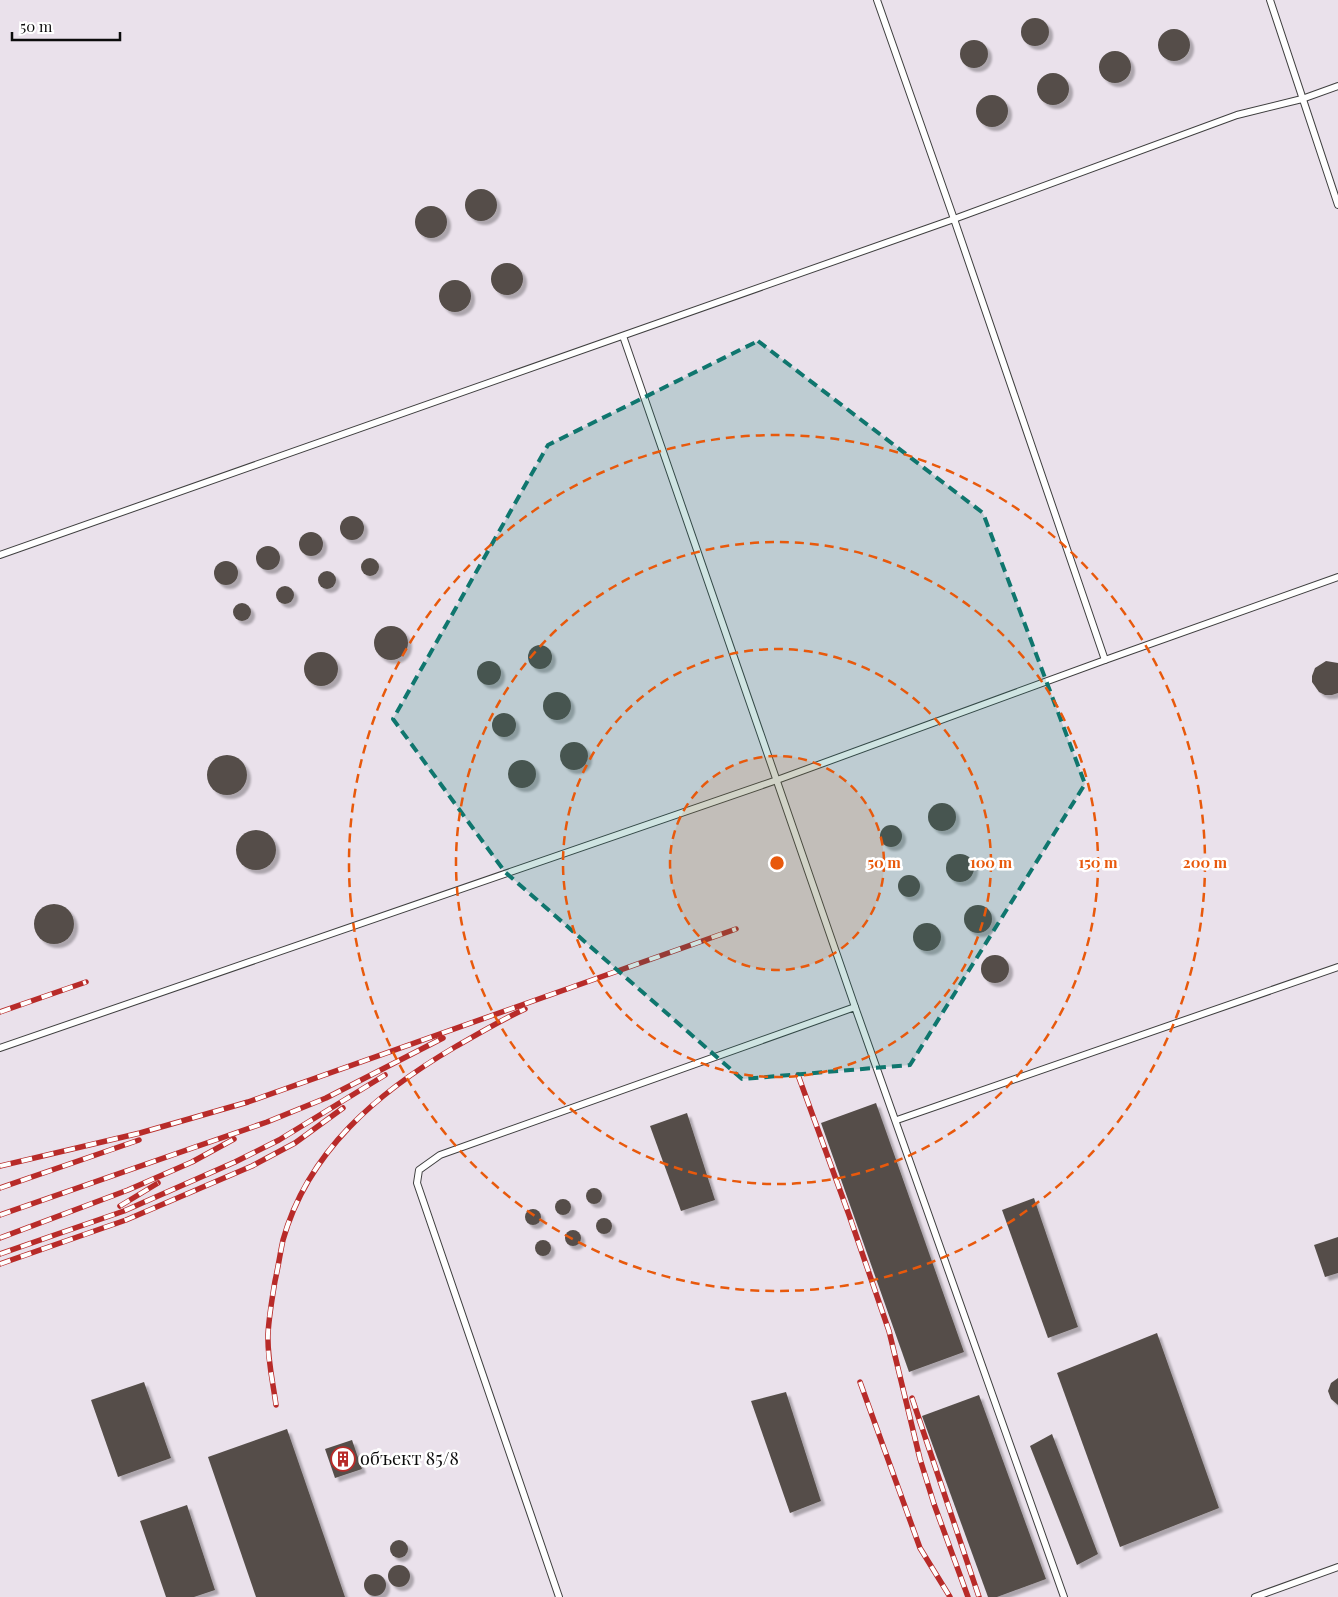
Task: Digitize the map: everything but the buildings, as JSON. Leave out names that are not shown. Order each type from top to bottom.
[{"type":"lane","points":[[877,0],[954,219],[1104,660]]},
{"type":"lane","points":[[1270,0],[1338,205]]},
{"type":"lane","points":[[0,555],[954,219],[1237,116],[1302,99],[1338,86]]},
{"type":"lane","points":[[622,336],[855,1006],[897,1120],[1064,1597]]},
{"type":"lane","points":[[0,1048],[777,780],[1104,660],[1338,578]]},
{"type":"lane","points":[[897,1120],[1338,967]]},
{"type":"lane","points":[[559,1597],[417,1183],[419,1170],[440,1155],[855,1006]]},
{"type":"lane","points":[[1255,1597],[1338,1567]]},
{"type":"highlighted area","points":[[758,341],[983,513],[1085,784],[910,1065],[742,1079],[505,872],[393,719],[548,445]]},
{"type":"shaded area","points":[[0,0],[1338,0],[1338,1597],[0,1597]]},
{"type":"railway","points":[[0,1166],[140,1133],[248,1102],[736,929]]},
{"type":"railway","points":[[0,1012],[86,982]]},
{"type":"railway","points":[[276,1405],[268,1352],[268,1334],[275,1281],[283,1240],[294,1208],[310,1179],[328,1152],[373,1104],[399,1084],[455,1047],[525,1009]]},
{"type":"railway","points":[[0,1215],[267,1122],[326,1098],[443,1038]]},
{"type":"railway","points":[[0,1254],[124,1211],[235,1162],[279,1140],[385,1075]]},
{"type":"railway","points":[[798,1075],[889,1331],[920,1459],[934,1504],[968,1597]]},
{"type":"railway","points":[[0,1264],[126,1220],[252,1166],[295,1143],[343,1108]]},
{"type":"railway","points":[[0,1238],[128,1190],[192,1162],[234,1139]]},
{"type":"railway","points":[[0,1188],[139,1140]]},
{"type":"railway","points":[[120,1206],[158,1183]]},
{"type":"railway","points":[[860,1382],[920,1548],[950,1597]]},
{"type":"railway","points":[[912,1398],[979,1597]]},
{"type":"place","name":"объект 85/8","points":[[343,1459]]}]
